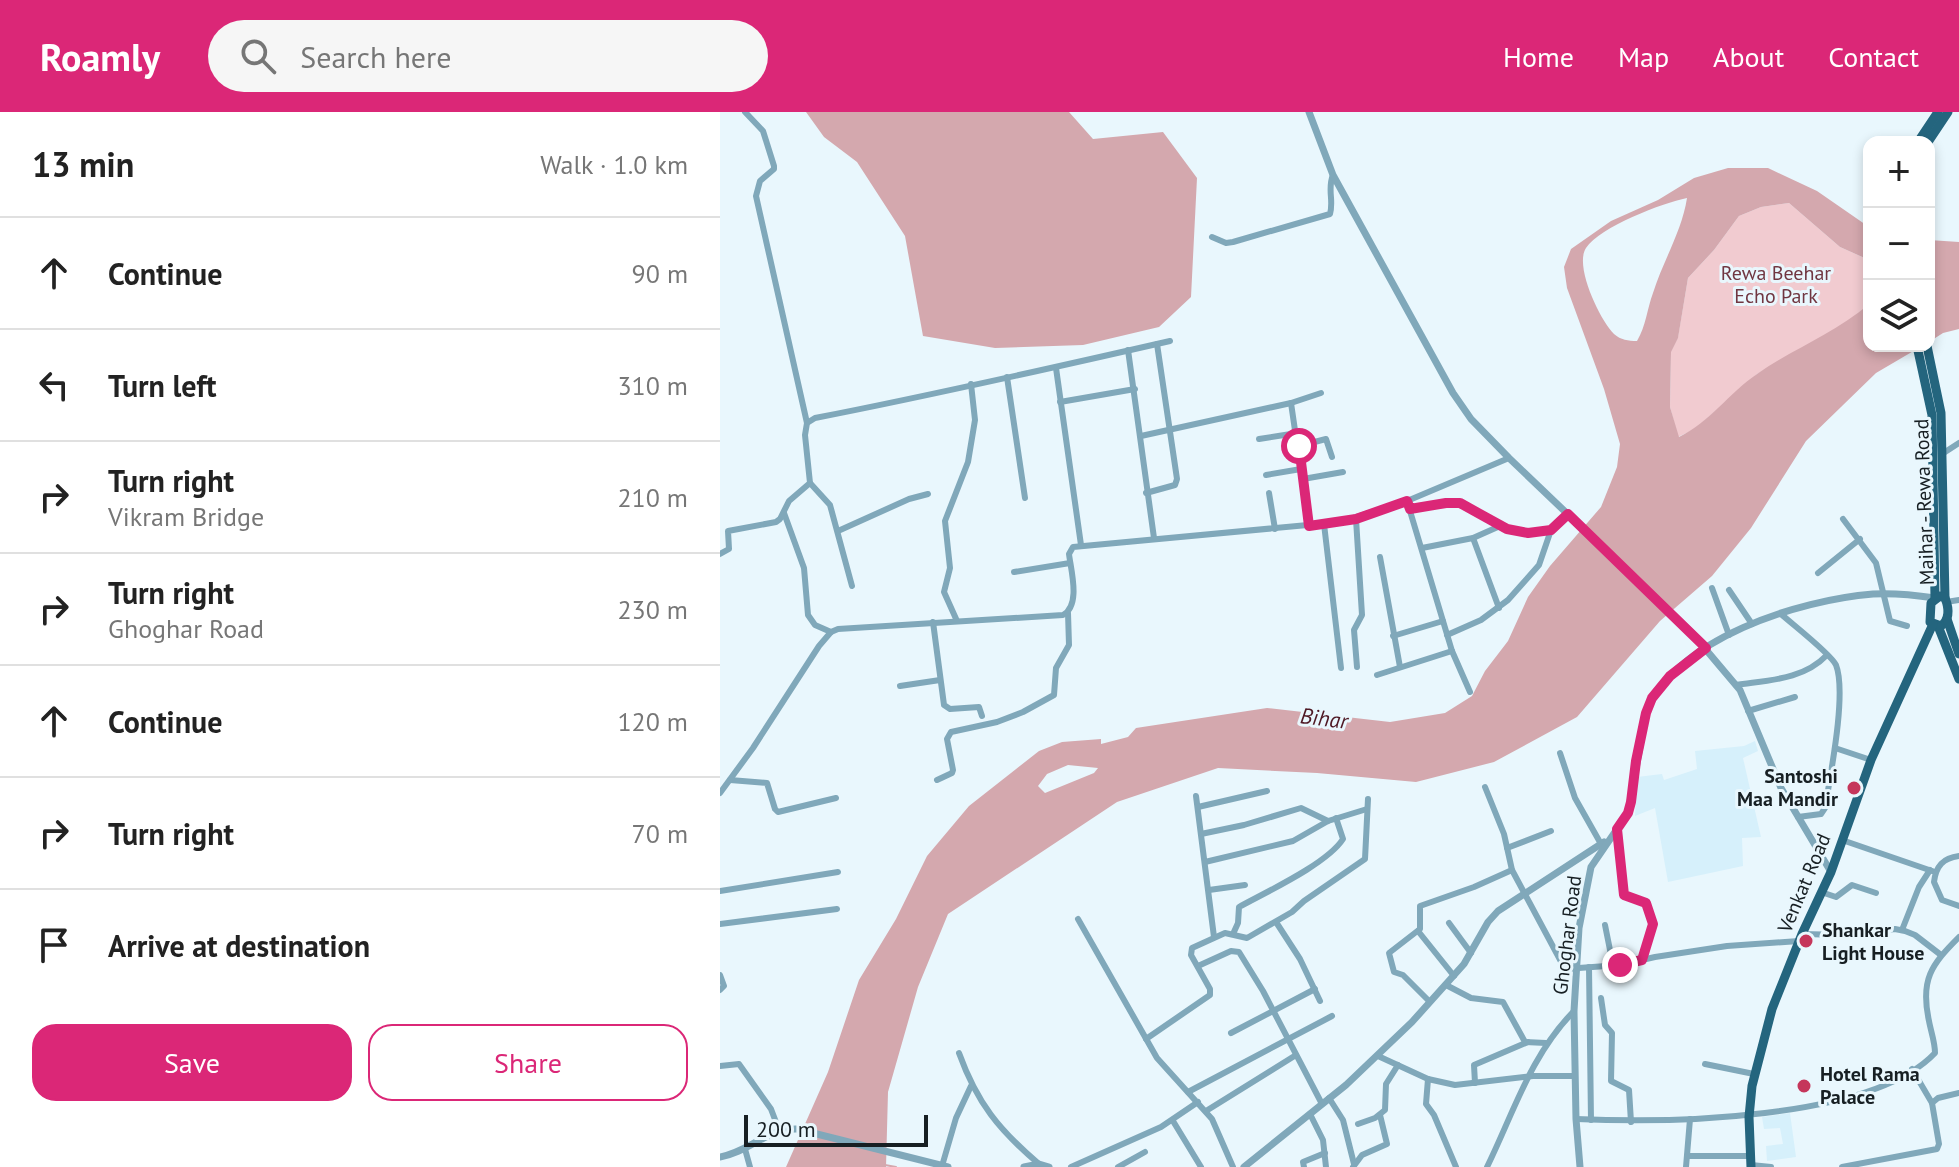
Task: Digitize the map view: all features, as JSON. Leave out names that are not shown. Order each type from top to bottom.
[{"type":"main road","points":[[1922,136],[1938,112]]},
{"type":"main road","points":[[1932,136],[1948,112]]},
{"type":"main road","points":[[1919,352],[1935,406]]},
{"type":"main road","points":[[1928,352],[1935,406]]},
{"type":"main road","name":"Maihar - Rewa Road","points":[[1935,406],[1942,454],[1942,599]]},
{"type":"main road","name":"Maihar - Rewa Road","points":[[1935,406],[1942,599]]},
{"type":"main road","points":[[1942,599],[1959,654]]},
{"type":"main road","name":"Venkat Road","points":[[1935,625],[1929,612],[1942,599]]},
{"type":"main road","name":"Venkat Road","points":[[1751,1162],[1749,1117],[1754,1074],[1772,1009],[1831,872],[1871,760],[1935,625],[1947,619]]},
{"type":"main road","points":[[1935,625],[1959,679]]},
{"type":"street","points":[[745,112],[763,131],[774,166],[760,181],[756,196],[807,423],[805,435],[810,483],[828,500],[852,586]]},
{"type":"street","points":[[1309,112],[1333,175],[1446,384],[1471,419],[1691,632],[1736,685],[1781,788],[1831,872]]},
{"type":"street","points":[[1212,237],[1226,243],[1233,242],[1330,214],[1333,205],[1328,187],[1333,175]]},
{"type":"street","points":[[807,423],[815,418],[903,402],[971,384],[1170,341]]},
{"type":"street","points":[[1146,493],[1177,483],[1157,344]]},
{"type":"street","points":[[1128,350],[1154,538]]},
{"type":"street","points":[[1056,368],[1081,545]]},
{"type":"street","points":[[1007,377],[1025,498]]},
{"type":"street","points":[[957,621],[944,592],[950,568],[945,521],[968,462],[975,413],[971,384]]},
{"type":"street","points":[[1060,402],[1135,389]]},
{"type":"street","points":[[1141,436],[1291,403],[1321,393]]},
{"type":"street","points":[[1291,403],[1309,526]]},
{"type":"street","points":[[1259,439],[1297,433]]},
{"type":"street","points":[[1299,446],[1326,439],[1332,457]]},
{"type":"street","points":[[1942,454],[1959,443]]},
{"type":"street","points":[[937,780],[953,770],[947,739],[951,732],[997,722],[1037,706],[1054,695],[1056,668],[1069,645],[1068,613],[1074,602],[1070,549],[1081,545],[1309,526],[1356,519],[1509,458]]},
{"type":"street","points":[[1266,475],[1301,469]]},
{"type":"street","points":[[1303,479],[1343,472]]},
{"type":"street","points":[[720,554],[729,549],[727,533],[731,529],[776,522],[789,501],[810,483]]},
{"type":"street","points":[[1269,493],[1275,529]]},
{"type":"street","points":[[838,531],[909,499],[928,494]]},
{"type":"street","points":[[1407,501],[1452,651],[1470,692]]},
{"type":"street","points":[[1410,509],[1460,503],[1477,510],[1500,526],[1528,533],[1551,530],[1571,517]]},
{"type":"street","points":[[784,513],[804,568],[808,615],[815,625],[831,632]]},
{"type":"street","points":[[1356,519],[1362,615],[1354,630],[1357,667]]},
{"type":"street","points":[[1843,519],[1876,563],[1890,621],[1907,626]]},
{"type":"street","points":[[1324,524],[1341,668]]},
{"type":"street","points":[[1422,548],[1473,538],[1500,526]]},
{"type":"street","points":[[1447,635],[1499,608],[1539,565],[1551,530]]},
{"type":"street","points":[[1473,538],[1499,608]]},
{"type":"street","points":[[1818,573],[1860,539]]},
{"type":"street","points":[[1380,557],[1400,667]]},
{"type":"street","points":[[1014,572],[1070,563]]},
{"type":"street","points":[[1712,588],[1729,635]]},
{"type":"street","points":[[1729,590],[1752,624]]},
{"type":"street","name":"Ghoghar Road","points":[[1580,1167],[1574,1011],[1579,928],[1591,867],[1628,813],[1646,713],[1652,698],[1670,676],[1706,648],[1752,624],[1781,614],[1852,597],[1882,594],[1942,599]]},
{"type":"street","points":[[1942,599],[1959,600]]},
{"type":"street","points":[[720,793],[831,632],[847,628],[1068,613]]},
{"type":"street","points":[[1781,614],[1827,655],[1836,665],[1838,674],[1835,748],[1824,811],[1798,817]]},
{"type":"street","points":[[1393,636],[1443,621]]},
{"type":"street","points":[[933,622],[945,707],[979,707],[982,716]]},
{"type":"street","points":[[1377,675],[1452,651]]},
{"type":"street","points":[[1736,685],[1810,671],[1827,655]]},
{"type":"street","points":[[900,686],[940,680]]},
{"type":"street","points":[[1748,711],[1795,697]]},
{"type":"street","points":[[1835,748],[1871,760]]},
{"type":"street","points":[[1560,753],[1575,798],[1601,844]]},
{"type":"street","points":[[730,780],[767,783],[778,812],[836,798]]},
{"type":"street","points":[[1485,787],[1502,826],[1512,870],[1565,969],[1613,965],[1713,947],[1902,930],[1915,935],[1941,955]]},
{"type":"street","points":[[1198,807],[1267,791]]},
{"type":"street","points":[[1196,796],[1214,937]]},
{"type":"street","points":[[1146,1039],[1210,995],[1191,950],[1225,933],[1245,939],[1276,922],[1365,859],[1368,799]]},
{"type":"street","points":[[1201,834],[1301,808],[1332,820],[1342,836],[1340,844],[1320,861],[1239,907],[1238,923],[1233,934]]},
{"type":"street","points":[[1205,862],[1293,841],[1332,820],[1367,809]]},
{"type":"street","points":[[1617,829],[1624,895],[1646,903],[1653,920],[1642,960]]},
{"type":"street","points":[[1507,848],[1551,831]]},
{"type":"street","points":[[1244,1167],[1378,1056],[1454,976],[1493,915],[1609,838]]},
{"type":"street","points":[[1842,840],[1932,871]]},
{"type":"street","points":[[1902,930],[1919,887],[1948,858],[1959,856]]},
{"type":"street","points":[[1430,1002],[1403,975],[1394,972],[1388,958],[1390,951],[1418,931],[1421,924],[1420,906],[1512,870]]},
{"type":"street","points":[[1932,871],[1936,892],[1942,900],[1959,906]]},
{"type":"street","points":[[720,891],[838,872]]},
{"type":"street","points":[[1209,890],[1245,885]]},
{"type":"street","points":[[1821,892],[1836,897],[1852,885],[1876,893]]},
{"type":"street","points":[[720,924],[837,909]]},
{"type":"street","points":[[1078,919],[1157,1058],[1206,1111],[1218,1129],[1230,1166]]},
{"type":"street","points":[[1276,922],[1294,947],[1320,1001]]},
{"type":"street","points":[[1449,923],[1471,953]]},
{"type":"street","points":[[1605,925],[1613,965]]},
{"type":"street","points":[[1418,931],[1454,976]]},
{"type":"street","points":[[1576,1119],[1631,1122],[1714,1116],[1749,1117],[1884,1086],[1935,1053],[1926,1004],[1929,972],[1959,937]]},
{"type":"street","points":[[1198,966],[1236,950],[1274,1011],[1296,1055],[1326,1101],[1343,1120],[1353,1166]]},
{"type":"street","points":[[1589,967],[1591,1120]]},
{"type":"street","points":[[720,975],[724,986],[720,990]]},
{"type":"street","points":[[1446,985],[1471,998],[1503,1002],[1528,1042]]},
{"type":"street","points":[[1231,1033],[1315,989]]},
{"type":"street","points":[[1601,998],[1605,1025],[1612,1033],[1611,1081],[1629,1090],[1631,1122]]},
{"type":"street","points":[[1487,1167],[1526,1077],[1546,1043],[1574,1011]]},
{"type":"street","points":[[1188,1092],[1332,1016]]},
{"type":"street","points":[[1475,1083],[1474,1065],[1528,1042],[1546,1043]]},
{"type":"street","points":[[959,1053],[971,1086],[997,1125],[1039,1164],[1049,1167]]},
{"type":"street","points":[[1206,1111],[1296,1055]]},
{"type":"street","points":[[1378,1056],[1428,1079],[1455,1085],[1526,1077],[1575,1076]]},
{"type":"street","points":[[720,1066],[739,1064],[771,1109],[779,1130]]},
{"type":"street","points":[[1705,1064],[1754,1074]]},
{"type":"street","points":[[1358,1124],[1380,1115],[1386,1107],[1386,1084],[1398,1065]]},
{"type":"street","points":[[1842,1167],[1937,1149],[1939,1144],[1932,1103],[1912,1069]]},
{"type":"street","points":[[1428,1079],[1426,1104],[1434,1115],[1456,1167]]},
{"type":"street","points":[[720,1157],[745,1149],[779,1130],[797,1129],[945,1166],[956,1118],[971,1086]]},
{"type":"street","points":[[1932,1103],[1938,1098],[1959,1093]]},
{"type":"street","points":[[1071,1167],[1173,1121],[1198,1102]]},
{"type":"street","points":[[1310,1114],[1321,1134],[1326,1167]]},
{"type":"street","points":[[1353,1166],[1362,1155],[1387,1144],[1380,1115]]},
{"type":"street","points":[[1686,1167],[1690,1119]]},
{"type":"street","points":[[1173,1121],[1201,1167]]},
{"type":"street","points":[[745,1149],[750,1167]]},
{"type":"street","points":[[1118,1167],[1145,1152]]},
{"type":"street","points":[[1304,1167],[1305,1159],[1325,1153]]},
{"type":"street","points":[[1687,1156],[1771,1167]]},
{"type":"street","points":[[1024,1167],[1039,1164]]},
{"type":"shaded area","points":[[1755,741],[1758,751],[1743,758],[1761,837],[1742,838],[1743,866],[1668,882],[1655,808],[1635,816],[1637,777],[1662,774],[1664,780],[1697,769],[1695,751],[1744,746]]},
{"type":"shaded area","points":[[1790,1113],[1796,1157],[1767,1161],[1766,1146],[1783,1144],[1780,1128],[1764,1129],[1762,1117]]},
{"type":"green space","name":"Rewa Beehar Echo Park","points":[[1789,203],[1840,247],[1863,257],[1863,309],[1846,324],[1757,374],[1695,429],[1678,437],[1670,407],[1671,351],[1678,337],[1688,278],[1739,216],[1761,207]]},
{"type":"water","points":[[806,112],[1069,112],[1093,139],[1163,132],[1197,178],[1191,297],[1159,327],[1083,345],[995,348],[923,336],[905,236],[857,162],[824,137]]},
{"type":"water","name":"Bihar","points":[[1728,168],[1768,168],[1817,191],[1863,223],[1863,257],[1840,247],[1789,203],[1761,207],[1739,216],[1688,278],[1678,338],[1671,352],[1670,407],[1679,437],[1700,424],[1757,374],[1863,308],[1863,352],[1912,352],[1876,373],[1806,441],[1751,528],[1712,576],[1660,621],[1577,717],[1494,762],[1416,782],[1218,768],[1117,802],[948,914],[918,987],[888,1092],[886,1167],[786,1167],[828,1072],[859,980],[896,919],[927,856],[969,806],[1039,751],[1062,742],[1101,739],[1101,744],[1128,737],[1136,728],[1267,708],[1390,722],[1445,713],[1472,696],[1485,671],[1508,641],[1528,597],[1550,566],[1601,507],[1617,467],[1620,444],[1604,389],[1567,288],[1564,267],[1571,249],[1611,221],[1658,200],[1694,178]],"holes":[[[1687,198],[1637,341],[1619,338],[1608,327],[1590,292],[1583,267],[1586,248],[1618,224],[1648,210]],[[1068,765],[1098,768],[1094,773],[1045,793],[1038,786],[1047,774]]]},
{"type":"water","points":[[1935,240],[1959,242],[1959,329],[1935,338]]},
{"type":"waterway","points":[[885,1165],[896,1167]]},
{"type":"place","name":"Santoshi Maa Mandir","points":[[1854,788]]},
{"type":"place","name":"Shankar Light House","points":[[1806,941]]},
{"type":"place","name":"Hotel Rama Palace","points":[[1804,1086]]},
{"type":"route","points":[[1299,446],[1309,526],[1356,519],[1407,501],[1410,509],[1460,503],[1507,529],[1528,533],[1551,530],[1568,514],[1706,648],[1660,686],[1646,713],[1631,802],[1628,813],[1617,829],[1624,895],[1646,903],[1653,924],[1642,960],[1620,965]]}]
